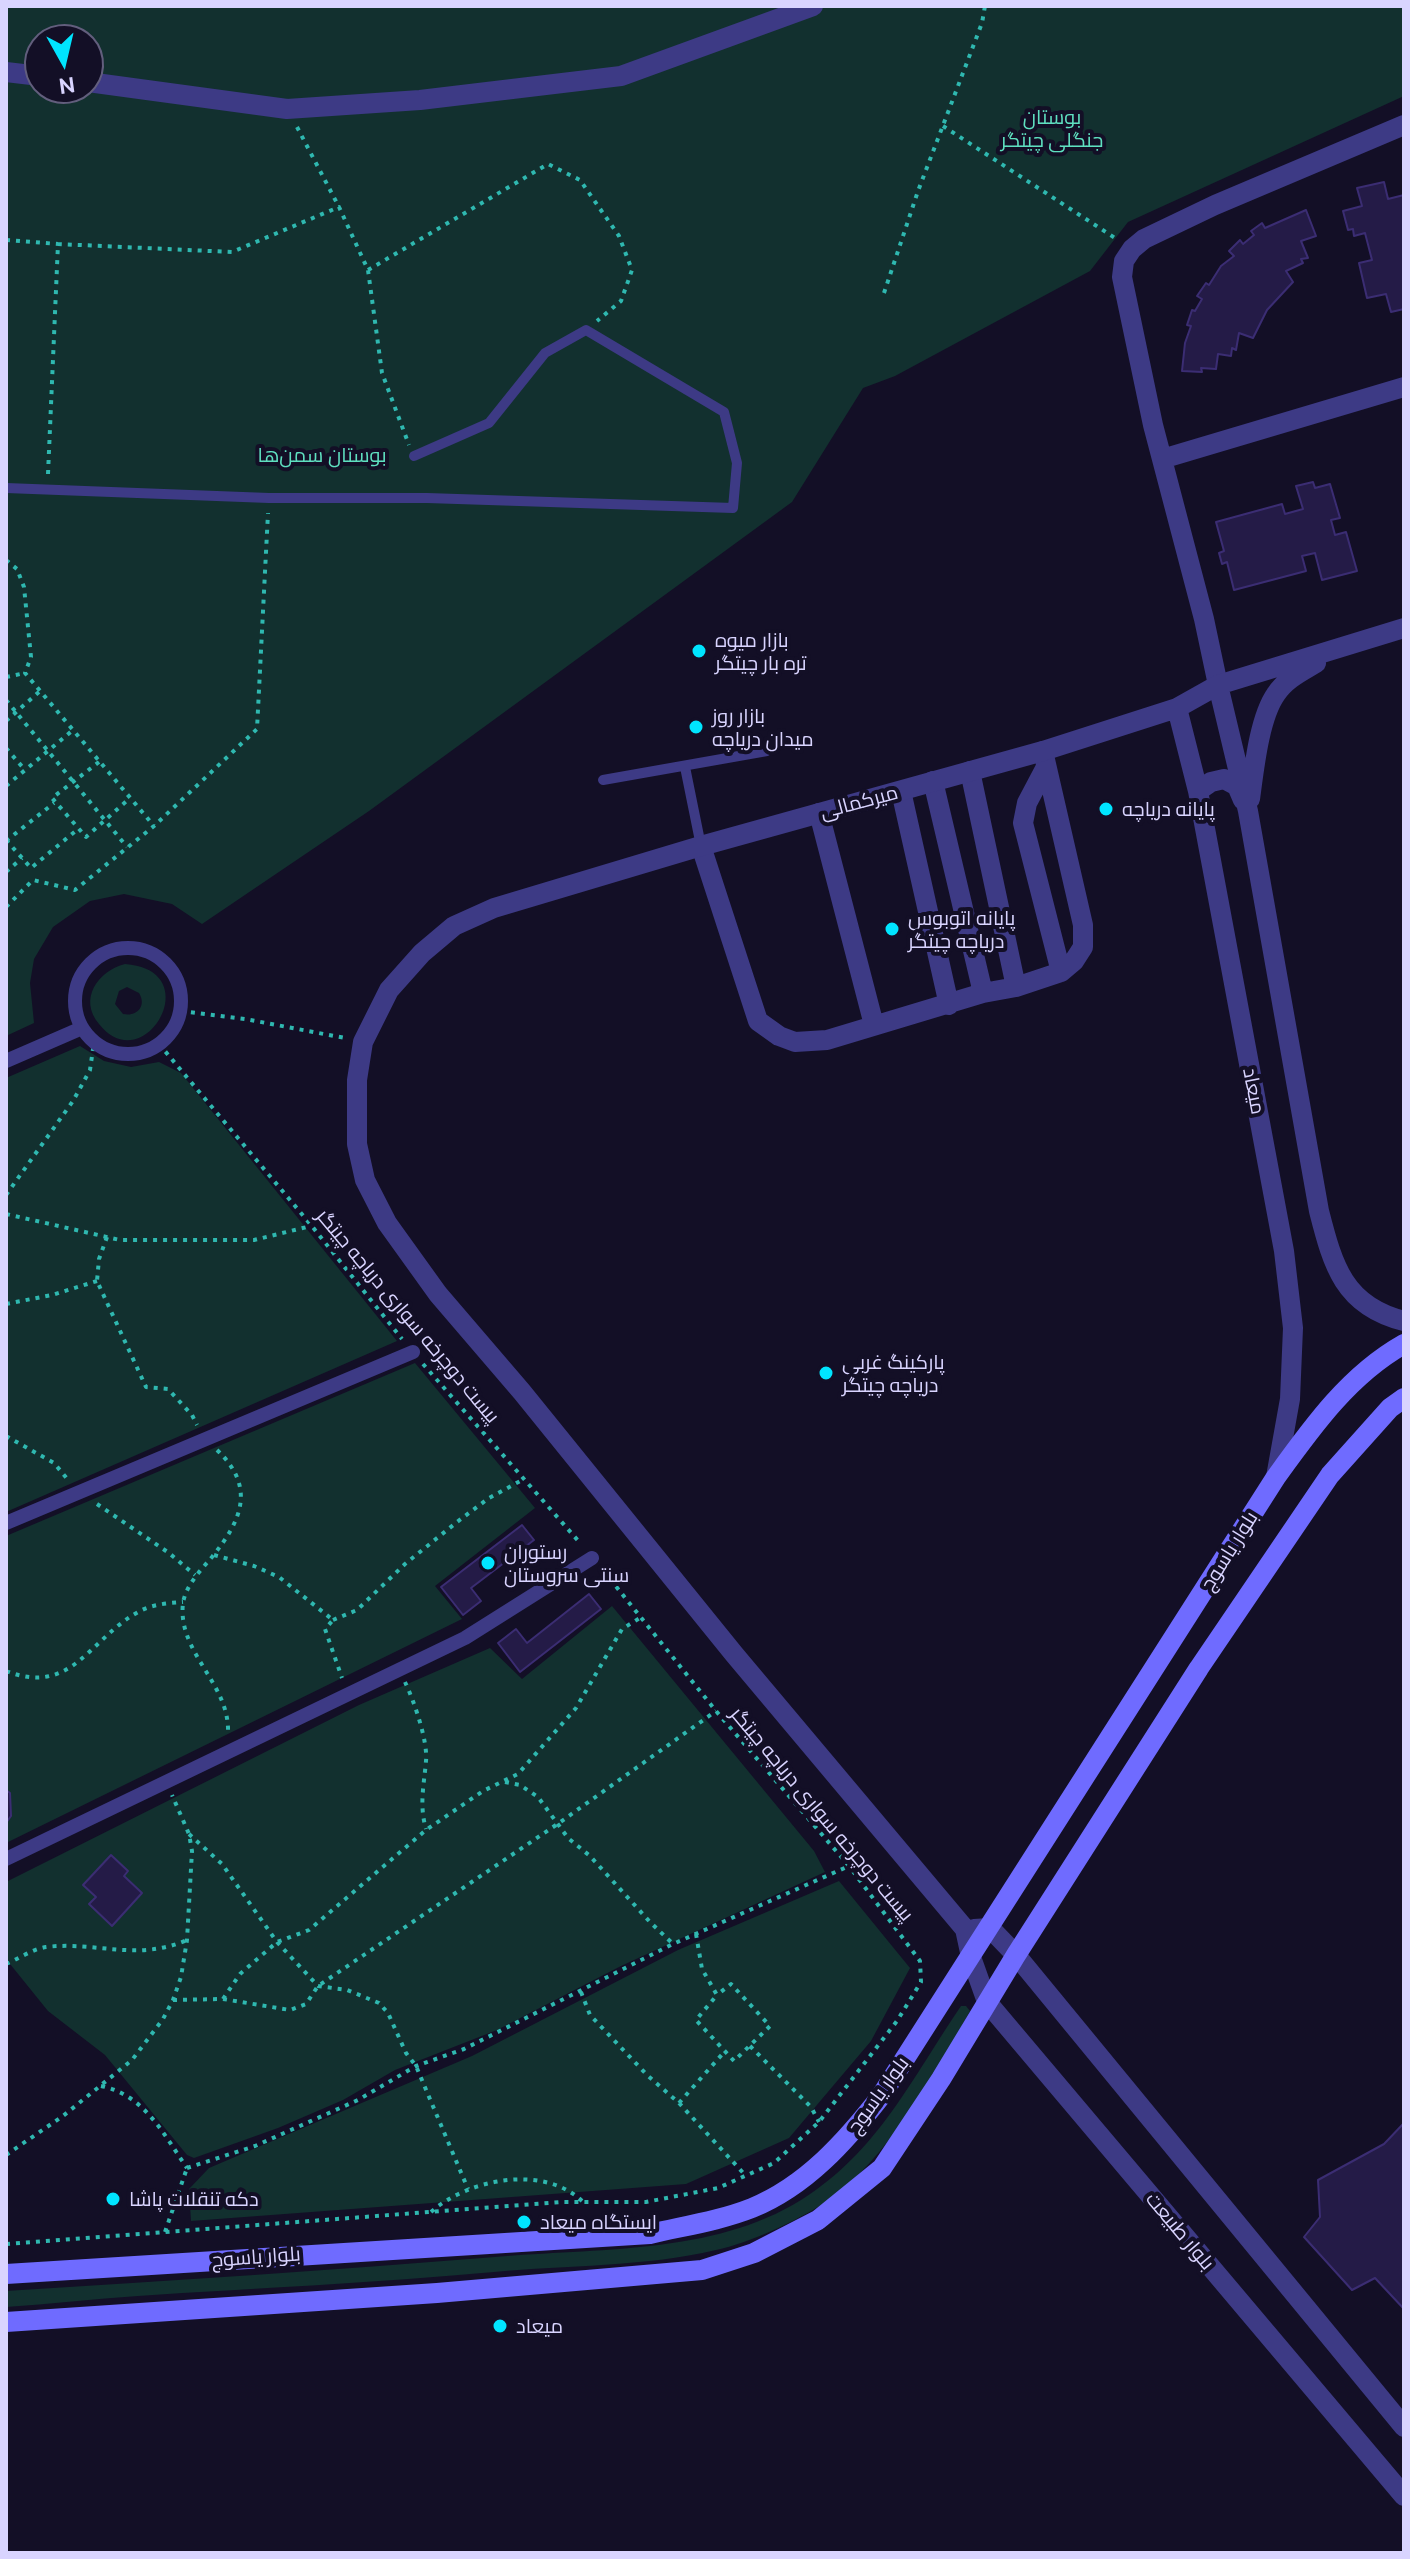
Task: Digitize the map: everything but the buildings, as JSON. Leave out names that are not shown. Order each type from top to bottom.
[{"type":"main road","name":"بلوار یاسوج","points":[[6,2274],[650,2234],[752,2208],[787,2191],[833,2153],[881,2096],[1276,1477],[1329,1407],[1360,1375],[1404,1344]]},
{"type":"main road","name":"بلوار یاسوج","points":[[6,2322],[437,2293],[702,2270],[754,2253],[818,2220],[882,2168],[1199,1668],[1330,1475],[1390,1408],[1404,1398]]},
{"type":"street","points":[[104,84],[287,109],[420,100],[621,76],[813,6]]},
{"type":"street","points":[[1404,125],[1215,205],[1144,239],[1124,261],[1122,277],[1162,459],[1204,619],[1248,811],[1319,1211],[1330,1254],[1343,1281],[1359,1301],[1382,1316],[1404,1321]]},
{"type":"street","points":[[1162,459],[1404,387]]},
{"type":"street","name":"میرکمالی","points":[[965,1929],[438,1294],[387,1223],[365,1180],[357,1144],[357,1080],[363,1042],[389,990],[422,953],[454,926],[494,908],[933,781],[970,771],[1044,759],[1177,708],[1218,685],[1404,628]]},
{"type":"street","points":[[1248,811],[1258,745],[1275,695],[1291,678],[1353,642]]},
{"type":"street","name":"میعاد","points":[[1177,708],[1198,791],[1284,1251],[1293,1328],[1290,1399],[1276,1477]]},
{"type":"street","points":[[701,846],[758,1021],[779,1036],[795,1042],[827,1040],[983,993],[1016,987],[1061,972],[1074,961],[1083,947],[1083,925],[1044,759]]},
{"type":"street","points":[[1044,759],[1027,803],[1023,823],[1061,972]]},
{"type":"street","points":[[970,771],[1016,987]]},
{"type":"street","points":[[1198,791],[1211,782],[1224,779],[1237,786],[1248,811]]},
{"type":"street","points":[[933,781],[983,993]]},
{"type":"street","points":[[901,791],[949,1005]]},
{"type":"street","points":[[819,813],[874,1025]]},
{"type":"street","points":[[120,949],[137,949],[153,954],[167,964],[176,978],[181,994],[181,1011],[169,1035],[144,1052],[126,1054],[109,1051],[94,1042],[82,1028],[76,1003],[80,979],[90,964],[104,954],[120,949]]},
{"type":"street","points":[[6,1061],[82,1028]]},
{"type":"street","points":[[6,1523],[413,1352]]},
{"type":"street","points":[[6,1859],[465,1638],[592,1558]]},
{"type":"street","points":[[965,1929],[990,1928],[1016,1955],[1404,2427]]},
{"type":"street","name":"بلوار طبیعت","points":[[965,1929],[987,2002],[1404,2496]]},
{"type":"lane","points":[[6,488],[269,498],[427,498],[733,508],[737,463],[724,412],[586,330],[545,353],[489,423],[414,456]]},
{"type":"lane","points":[[603,780],[767,751]]},
{"type":"lane","points":[[685,767],[701,846]]},
{"type":"path","points":[[884,293],[890,267],[982,23],[985,6]]},
{"type":"path","points":[[287,109],[339,207],[368,270],[382,373],[414,456]]},
{"type":"path","points":[[943,126],[1132,249]]},
{"type":"path","points":[[368,270],[548,164],[580,180],[619,236],[632,270],[621,301],[586,330]]},
{"type":"path","points":[[6,240],[232,252],[339,207]]},
{"type":"path","points":[[48,489],[58,244]]},
{"type":"path","points":[[6,905],[33,880],[75,890],[154,826],[257,729],[269,498]]},
{"type":"path","points":[[6,560],[17,569],[24,587],[31,657],[25,673]]},
{"type":"path","points":[[25,673],[154,826]]},
{"type":"path","points":[[6,677],[25,673]]},
{"type":"path","points":[[6,721],[40,691]]},
{"type":"path","points":[[6,700],[127,847]]},
{"type":"path","points":[[6,786],[73,730]]},
{"type":"path","points":[[6,748],[25,770]]},
{"type":"path","points":[[99,762],[52,798],[78,829],[86,837],[130,798]]},
{"type":"path","points":[[55,802],[6,841],[31,868],[78,829]]},
{"type":"path","points":[[6,872],[22,858]]},
{"type":"path","points":[[181,1011],[245,1019],[363,1042]]},
{"type":"path","points":[[6,1195],[73,1101],[90,1070],[94,1042]]},
{"type":"path","name":"پیست دوچرخه سواری دریاچه چیتگر","points":[[6,2244],[583,2202],[646,2202],[718,2188],[774,2163],[819,2122],[897,2021],[921,1982],[920,1961],[849,1866],[716,1711],[592,1558],[413,1352],[159,1044]]},
{"type":"path","points":[[6,1214],[107,1237],[172,1241],[254,1240],[311,1225]]},
{"type":"path","points":[[107,1237],[99,1259],[97,1281],[146,1387],[168,1389],[192,1415],[204,1438],[230,1462],[243,1490],[237,1518],[214,1555],[195,1575],[183,1602],[187,1643],[222,1696],[229,1725],[228,1751]]},
{"type":"path","points":[[6,1304],[52,1295],[97,1281]]},
{"type":"path","points":[[6,1436],[54,1463],[79,1492],[169,1553],[195,1575]]},
{"type":"path","points":[[352,1692],[343,1683],[325,1629],[333,1620],[357,1610],[405,1564],[457,1522],[489,1498],[524,1479]]},
{"type":"path","points":[[214,1555],[254,1566],[279,1577],[333,1620]]},
{"type":"path","points":[[6,1671],[26,1678],[48,1679],[73,1667],[90,1649],[141,1610],[183,1602]]},
{"type":"path","points":[[223,1999],[240,1974],[277,1942],[309,1930],[426,1830],[483,1791],[518,1774],[563,1725],[622,1629],[640,1618]]},
{"type":"path","points":[[399,1670],[414,1704],[425,1744],[421,1793],[426,1830]]},
{"type":"path","points":[[173,2000],[223,1999],[290,2010],[306,2004],[318,1986],[559,1823],[716,1711]]},
{"type":"path","points":[[503,1781],[520,1785],[538,1797],[568,1838],[590,1856],[673,1944]]},
{"type":"path","points":[[6,2155],[63,2116],[132,2060],[163,2019],[173,2000],[181,1977],[187,1940],[192,1851],[189,1834],[166,1782]]},
{"type":"path","points":[[189,1834],[222,1864],[277,1942],[318,1986],[347,1990],[379,2003],[388,2013],[406,2053],[416,2066],[468,2189]]},
{"type":"path","points":[[187,2168],[268,2140],[358,2100],[416,2066],[464,2049],[673,1944],[849,1866]]},
{"type":"path","points":[[696,1934],[702,1969],[717,1995]]},
{"type":"path","points":[[6,1964],[43,1947],[100,1947],[145,1952],[167,1949],[187,1940]]},
{"type":"path","points":[[731,1984],[770,2026],[750,2046],[734,2061],[696,2020],[731,1984]]},
{"type":"path","points":[[581,1992],[590,2015],[647,2075],[679,2103],[746,2176]]},
{"type":"path","points":[[750,2046],[811,2107],[819,2122]]},
{"type":"path","points":[[679,2103],[725,2051]]},
{"type":"path","points":[[101,2086],[128,2096],[147,2112],[163,2128],[187,2168],[165,2232]]},
{"type":"path","points":[[431,2212],[468,2189],[507,2180],[563,2188],[573,2192],[583,2202]]},
{"type":"green space","name":"بوستان سمن‌ها","points":[[6,6],[1404,6],[1404,96],[1128,222],[1090,271],[895,376],[863,388],[792,502],[369,811],[202,924],[172,904],[124,894],[90,901],[53,927],[34,959],[30,983],[34,1023],[6,1036]]},
{"type":"green space","points":[[125,964],[150,971],[163,984],[166,1001],[160,1018],[149,1032],[134,1040],[116,1038],[99,1024],[90,1005],[99,979]],"holes":[[[127,987],[139,993],[142,1002],[139,1010],[133,1014],[123,1014],[115,1004],[119,991]]]},
{"type":"green space","points":[[80,1046],[104,1061],[131,1067],[159,1062],[181,1073],[397,1341],[6,1512],[6,1078]]},
{"type":"green space","points":[[415,1363],[535,1508],[435,1586],[462,1619],[6,1843],[6,1536]]},
{"type":"green space","points":[[612,1606],[814,1851],[825,1872],[621,1966],[497,2030],[395,2070],[343,2100],[278,2128],[194,2158],[187,2155],[105,2055],[48,2011],[6,1959],[6,1882],[359,1705],[490,1648],[522,1679]]},
{"type":"green space","points":[[839,1881],[910,1968],[871,2041],[789,2138],[686,2184],[191,2221],[189,2189],[209,2168],[472,2056],[678,1950]]},
{"type":"green space","points":[[961,2006],[966,2006],[970,2011],[942,2061],[907,2115],[868,2165],[826,2202],[772,2230],[729,2247],[633,2263],[6,2307],[6,2291],[613,2250],[692,2240],[730,2231],[767,2218],[801,2200],[852,2160],[892,2112]]},
{"type":"place","name":"بازار میوه تره بار چیتگر","points":[[699,651]]},
{"type":"place","name":"بازار روز میدان دریاچه","points":[[696,727]]},
{"type":"place","name":"پایانه دریاچه","points":[[1106,809]]},
{"type":"place","name":"پایانه اتوبوس دریاچه چیتگر","points":[[892,929]]},
{"type":"place","name":"پارکینگ غربی دریاچه چیتگر","points":[[826,1373]]},
{"type":"place","name":"رستوران سنتی سروستان","points":[[488,1563]]},
{"type":"place","name":"دکه تنقلات پاشا","points":[[113,2199]]},
{"type":"place","name":"ایستگاه میعاد","points":[[524,2222]]},
{"type":"place","name":"میعاد","points":[[500,2326]]},
{"type":"park label","name":"بوستان جنگلی چیتگر","points":[[1052,128]]}]
